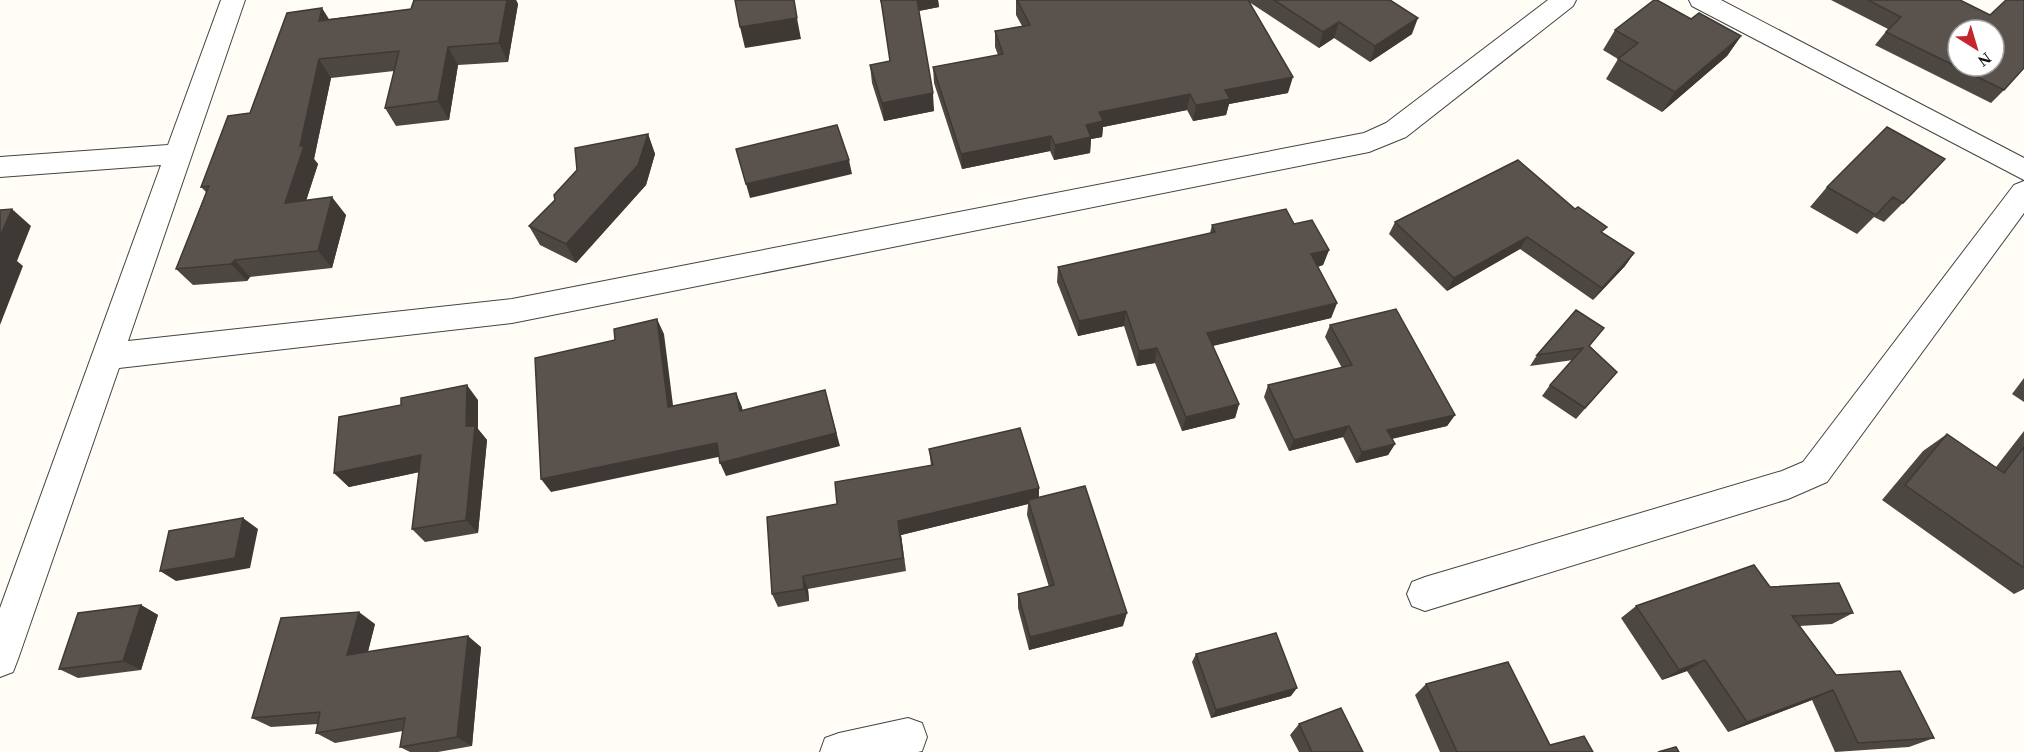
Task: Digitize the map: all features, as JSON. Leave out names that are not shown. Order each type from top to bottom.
[{"type":"street","points":[[0,659],[233,0]]},
{"type":"street","points":[[108,356],[512,311],[1369,142],[1396,130],[1564,0]]},
{"type":"street","points":[[1701,0],[2024,170]]},
{"type":"street","points":[[0,167],[179,154]]},
{"type":"street","points":[[1425,594],[1788,484],[1815,472],[2024,192]]},
{"type":"street","points":[[839,752],[908,737]]},
{"type":"building","points":[[414,0],[507,0],[499,43],[448,47],[438,101],[385,108],[399,51],[319,59],[300,146],[304,146],[285,203],[332,197],[318,251],[235,260],[231,264],[176,269],[209,186],[201,187],[228,116],[250,113],[287,13],[322,8],[319,21],[411,9]]},
{"type":"building","points":[[735,0],[794,0],[797,18],[740,27]]},
{"type":"building","points":[[881,0],[917,0],[933,93],[882,103],[870,65],[890,61]]},
{"type":"building","points":[[1017,0],[1248,0],[1293,77],[1225,90],[1230,99],[1196,105],[1190,94],[1099,112],[1103,121],[1086,125],[1091,137],[1055,145],[1051,136],[961,154],[933,67],[1003,54],[995,31],[1030,25]]},
{"type":"building","points":[[1274,0],[1390,0],[1418,18],[1375,46],[1339,22],[1323,32]]},
{"type":"building","points":[[1654,0],[1691,19],[1699,13],[1741,36],[1675,92],[1618,59],[1638,43],[1615,30]]},
{"type":"building","points":[[1868,0],[1960,0],[1990,15],[2006,0],[2024,0],[2024,68],[2004,90],[1980,78],[2006,78],[2006,18],[1946,18],[1946,61],[1886,32],[1901,17]]},
{"type":"building","points":[[837,125],[849,160],[746,184],[736,149]]},
{"type":"building","points":[[1887,127],[1945,159],[1903,203],[1893,197],[1876,215],[1827,187]]},
{"type":"building","points":[[648,134],[638,165],[566,244],[529,226],[555,200],[554,195],[577,170],[575,148]]},
{"type":"building","points":[[1518,160],[1575,209],[1578,207],[1607,227],[1601,232],[1634,253],[1602,288],[1527,237],[1454,278],[1395,222]]},
{"type":"building","points":[[12,209],[0,236],[0,210]]},
{"type":"building","points":[[1286,209],[1294,224],[1312,220],[1329,250],[1311,254],[1337,303],[1207,333],[1239,404],[1186,417],[1157,348],[1139,351],[1126,311],[1079,321],[1058,267],[1215,232],[1212,225]]},
{"type":"building","points":[[1396,309],[1455,415],[1387,430],[1395,444],[1362,452],[1349,426],[1294,440],[1268,385],[1352,365],[1330,325]]},
{"type":"building","points":[[1576,310],[1604,328],[1589,346],[1617,372],[1585,408],[1550,385],[1583,348],[1537,355]]},
{"type":"building","points":[[657,319],[668,407],[736,393],[740,411],[825,390],[836,433],[720,463],[717,443],[541,479],[535,358],[615,340],[614,329]]},
{"type":"building","points":[[467,385],[466,426],[475,426],[466,520],[412,529],[421,455],[334,473],[339,417],[401,405],[401,398]]},
{"type":"building","points":[[1020,428],[1039,488],[898,521],[903,558],[803,576],[804,589],[772,594],[767,517],[837,504],[835,482],[933,465],[929,449]]},
{"type":"building","points":[[1947,434],[2004,473],[2024,447],[2024,568],[1905,485]]},
{"type":"building","points":[[1085,486],[1127,613],[1030,637],[1018,594],[1054,585],[1028,500]]},
{"type":"building","points":[[243,518],[235,558],[160,571],[169,531]]},
{"type":"building","points":[[1754,565],[1770,587],[1839,583],[1853,613],[1792,616],[1836,675],[1900,671],[1934,738],[1858,743],[1833,690],[1747,722],[1705,660],[1679,670],[1636,606]]},
{"type":"building","points":[[141,605],[123,661],[59,669],[78,613]]},
{"type":"building","points":[[359,612],[347,655],[468,636],[457,737],[400,747],[405,718],[316,733],[320,712],[252,718],[281,618]]},
{"type":"building","points":[[1276,633],[1297,688],[1216,710],[1196,654]]},
{"type":"building","points":[[1508,662],[1550,745],[1584,736],[1593,752],[1457,752],[1426,684]]},
{"type":"building","points":[[1341,708],[1363,752],[1312,752],[1299,724]]},
{"type":"building","points":[[1676,747],[1679,752],[1658,752]]}]
